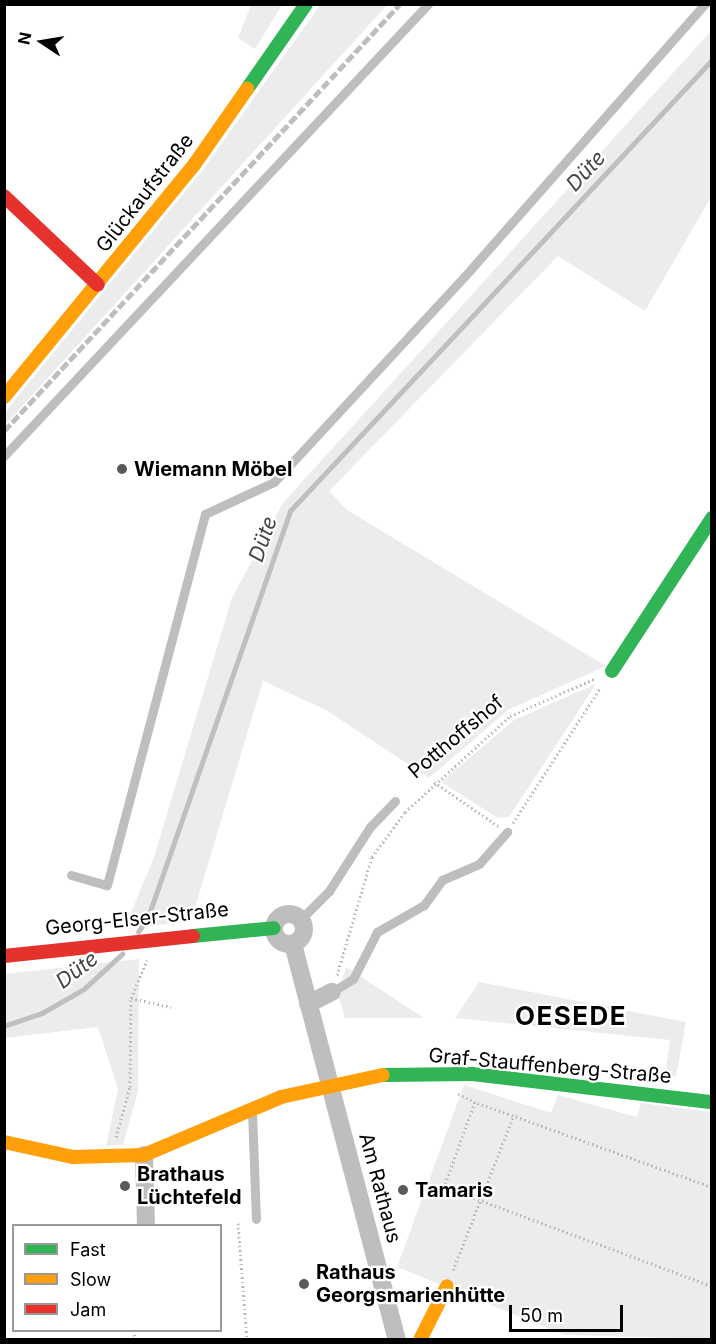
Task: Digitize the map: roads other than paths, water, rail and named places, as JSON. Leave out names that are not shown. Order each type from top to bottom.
[{"type":"street","name":"Glückaufstraße","points":[[4,397],[194,165],[306,4]]},
{"type":"street","points":[[4,196],[98,285]]},
{"type":"street","points":[[612,671],[711,518]]},
{"type":"street","points":[[292,914],[301,919],[304,934],[293,944],[280,941],[274,928],[282,915],[292,914]]},
{"type":"street","name":"Georg-Elser-Straße","points":[[4,956],[274,928]]},
{"type":"street","points":[[293,944],[328,1084]]},
{"type":"street","points":[[308,1004],[332,992]]},
{"type":"street","name":"Graf-Stauffenberg-Straße","points":[[4,1142],[73,1158],[110,1159],[144,1155],[252,1108],[328,1084],[394,1073],[472,1074],[711,1102]]},
{"type":"street","name":"Am Rathaus","points":[[328,1084],[397,1340]]},
{"type":"street","points":[[144,1155],[146,1224]]},
{"type":"street","points":[[420,1340],[447,1286]]},
{"type":"lane","points":[[4,456],[428,4]]},
{"type":"lane","points":[[71,875],[107,885],[205,514],[274,482],[471,269],[705,4]]},
{"type":"lane","points":[[301,919],[329,891],[370,827],[395,801]]},
{"type":"lane","points":[[332,992],[353,979],[377,932],[424,905],[442,880],[479,864],[507,832]]},
{"type":"lane","points":[[252,1108],[256,1219]]},
{"type":"waterway","name":"Düte","points":[[138,932],[148,917],[290,511],[712,60]]},
{"type":"waterway","name":"Düte","points":[[4,1026],[42,1013],[84,989],[122,954]]},
{"type":"railway","points":[[4,431],[400,4]]},
{"type":"place","name":"Wiemann Möbel","points":[[122,469]]},
{"type":"place","name":"Brathaus Lüchtefeld","points":[[125,1186]]},
{"type":"place","name":"Tamaris","points":[[403,1190]]},
{"type":"place","name":"Rathaus Georgsmarienhütte","points":[[304,1284]]},
{"type":"district","name":"OESEDE","points":[[571,1016]]}]
